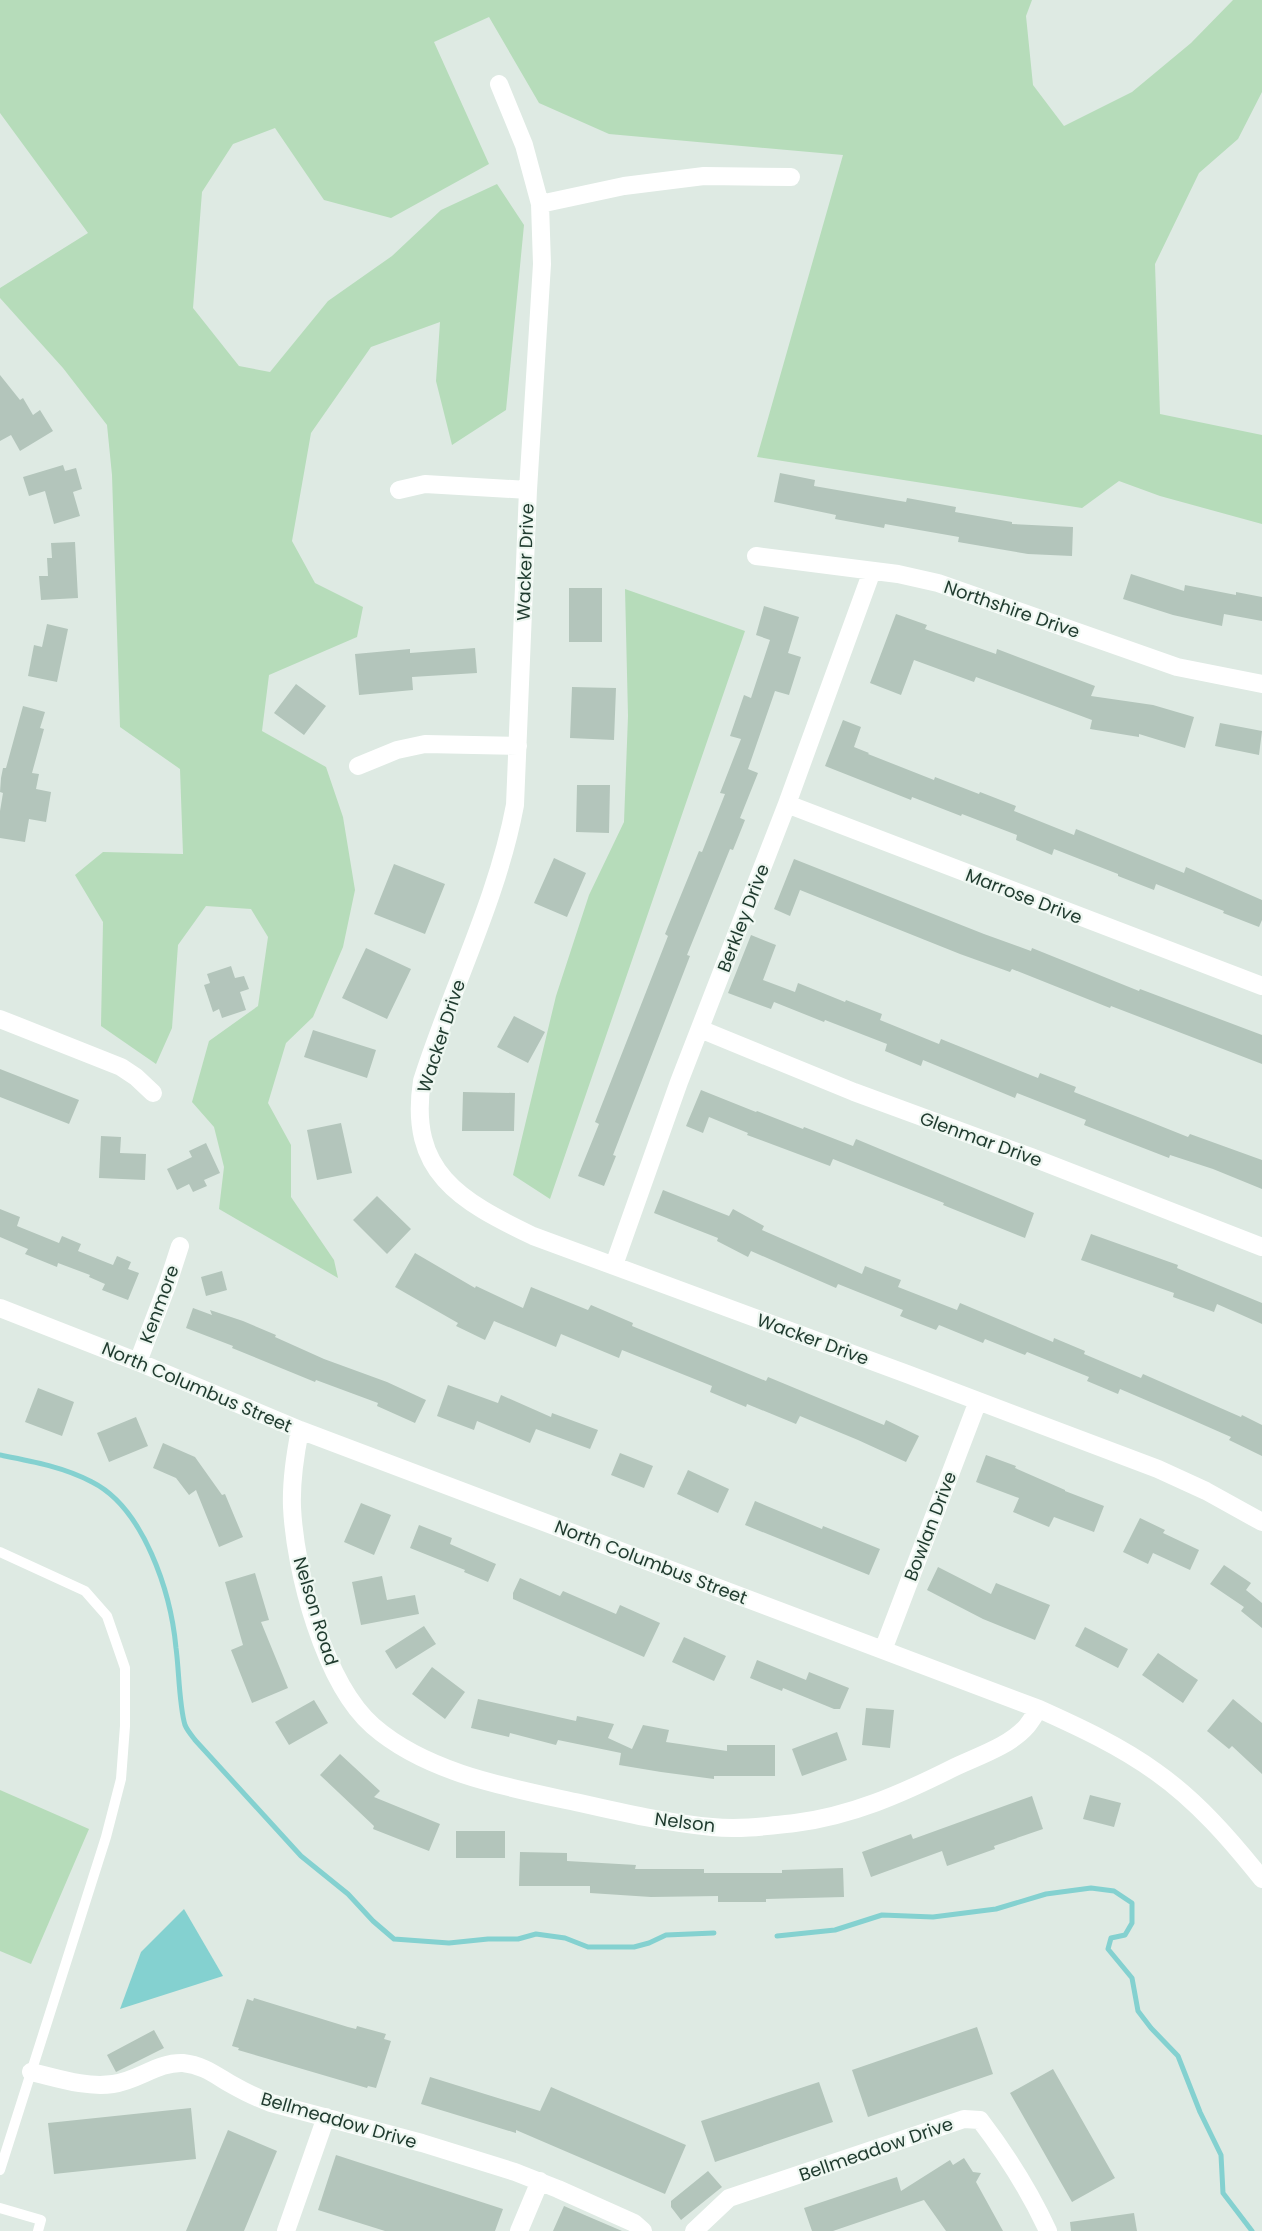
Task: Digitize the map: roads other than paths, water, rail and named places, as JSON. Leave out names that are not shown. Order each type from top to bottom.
[{"type":"street","name":"Wacker Drive","points":[[499,84],[525,145],[540,204],[542,264],[528,490],[515,805],[510,832],[495,883],[422,1081],[418,1107],[421,1133],[429,1157],[463,1198],[485,1213],[541,1239],[1158,1469],[1206,1491],[1262,1522]]},
{"type":"street","points":[[540,204],[624,186],[704,176],[791,177]]},
{"type":"street","points":[[399,490],[425,484],[528,490]]},
{"type":"street","name":"Northshire Drive","points":[[756,556],[872,571],[938,583],[1177,667],[1262,684]]},
{"type":"street","name":"Berkley Drive","points":[[614,1265],[679,1082],[787,804],[872,571]]},
{"type":"street","points":[[358,766],[397,750],[425,744],[518,746]]},
{"type":"street","name":"Marrose Drive","points":[[787,804],[1262,986]]},
{"type":"street","points":[[0,1018],[121,1067],[153,1093]]},
{"type":"street","name":"Glenmar Drive","points":[[700,1029],[854,1092],[1262,1246]]},
{"type":"street","name":"Kenmore","points":[[138,1362],[180,1246]]},
{"type":"street","name":"North Columbus Street","points":[[0,1308],[138,1362],[300,1430],[1039,1709],[1085,1730],[1132,1756],[1169,1782],[1234,1844],[1262,1878]]},
{"type":"street","name":"Bowlan Drive","points":[[883,1650],[978,1401]]},
{"type":"street","name":"Nelson Road","points":[[300,1430],[292,1479],[294,1531],[304,1583],[339,1683]]},
{"type":"street","name":"Nelson","points":[[339,1683],[354,1706],[373,1725],[398,1744],[441,1766],[518,1790],[633,1815],[715,1827],[752,1827],[797,1823],[831,1817],[877,1803],[1005,1743],[1026,1728],[1039,1709]]},
{"type":"street","name":"Bellmeadow Drive","points":[[31,2072],[72,2082],[113,2084],[167,2065],[181,2063],[197,2065],[255,2097],[422,2143],[540,2181],[634,2223],[643,2231]]},
{"type":"street","points":[[286,2231],[326,2117]]},
{"type":"street","name":"Bellmeadow Drive","points":[[694,2231],[729,2198],[964,2118],[980,2120],[994,2138],[1040,2212],[1048,2231]]},
{"type":"street","points":[[519,2231],[540,2181]]},
{"type":"lane","points":[[0,1552],[84,1591],[107,1616],[125,1668],[125,1726],[121,1779],[106,1837],[0,2170]]},
{"type":"lane","points":[[0,2208],[41,2220],[38,2231]]},
{"type":"water","points":[[184,1909],[223,1976],[120,2009],[141,1952]]},
{"type":"waterway","points":[[0,1455],[70,1472],[92,1482],[110,1494],[126,1511],[152,1554],[168,1603],[176,1648],[181,1707],[187,1729],[301,1856],[348,1894],[373,1921],[394,1939],[449,1943],[518,1939],[536,1934],[565,1938],[588,1947],[634,1947],[666,1935],[714,1933]]},
{"type":"waterway","points":[[777,1936],[835,1930],[882,1915],[933,1917],[996,1909],[1046,1894],[1091,1888],[1114,1891],[1132,1903],[1132,1923],[1125,1935],[1111,1938],[1108,1949],[1132,1978],[1138,2011],[1178,2056],[1200,2112],[1221,2155],[1223,2193],[1252,2231]]}]
